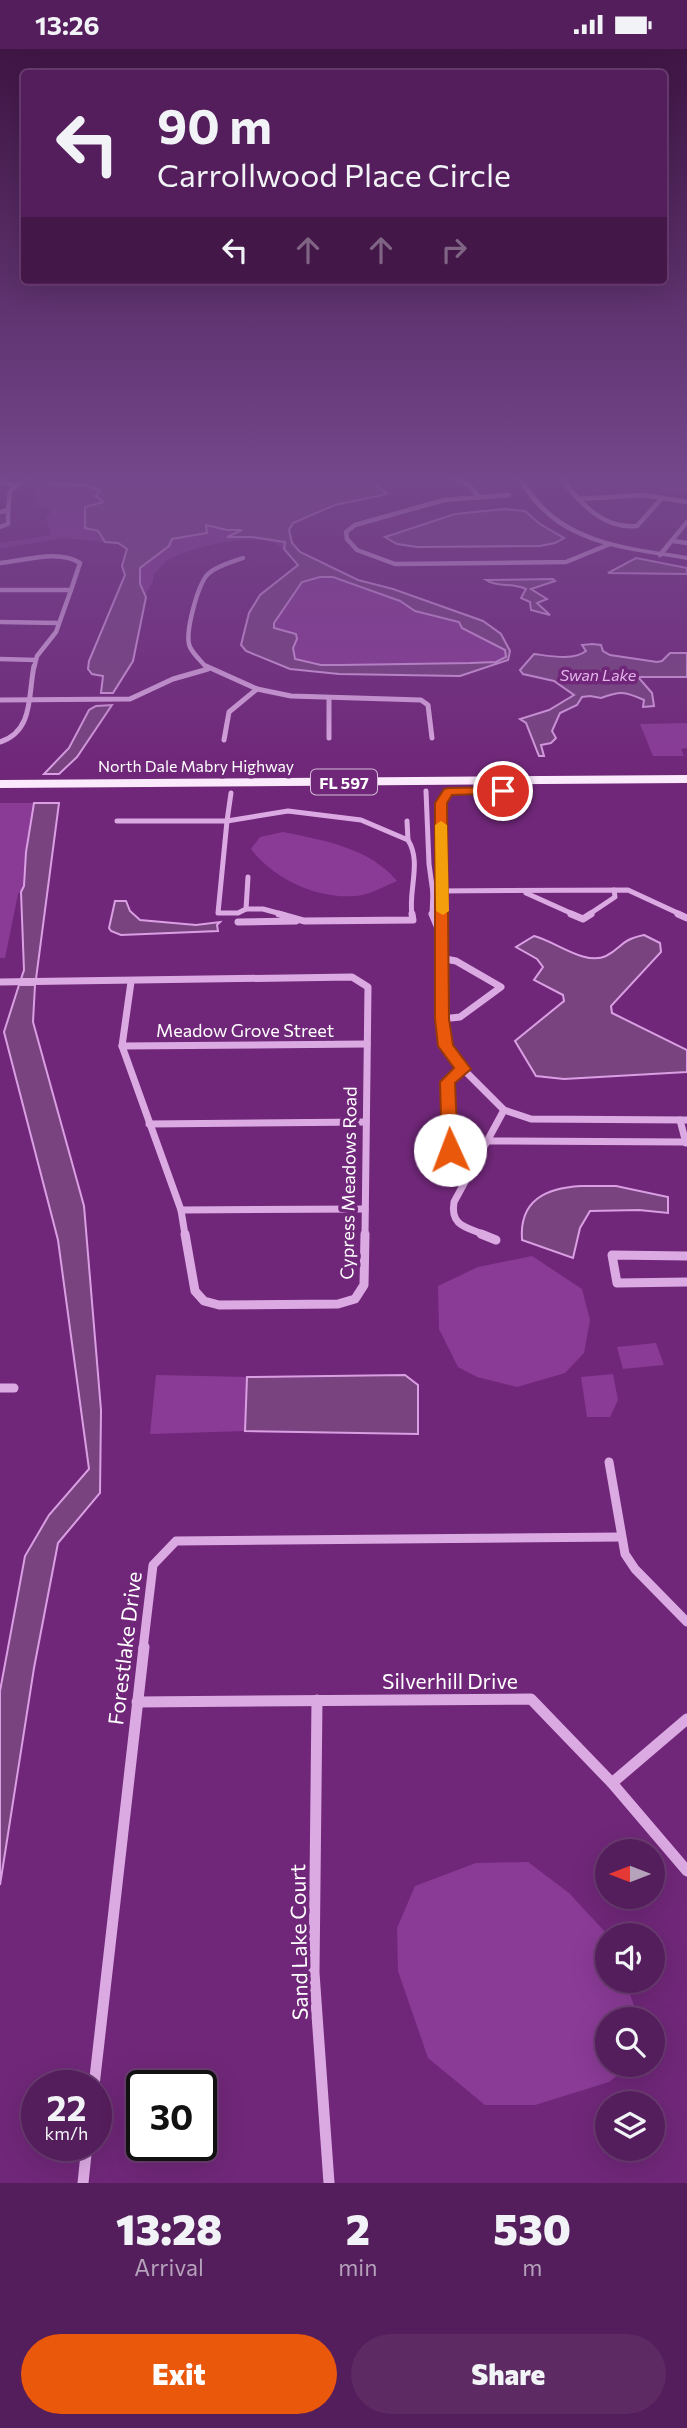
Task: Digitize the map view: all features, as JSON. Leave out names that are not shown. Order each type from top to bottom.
[{"type":"main road","points":[[426,791],[458,786],[609,783],[632,779]]},
{"type":"main road","name":"North Dale Mabry Highway","points":[[0,786],[61,788],[92,783],[687,779]]},
{"type":"main road","name":"North Dale Mabry Highway","points":[[0,795],[687,790]]},
{"type":"street","points":[[0,742],[11,741],[18,736],[31,700],[36,660],[53,636],[76,576]]},
{"type":"street","points":[[206,576],[189,624],[190,648],[208,669],[257,689],[291,696],[421,700],[428,705],[432,738]]},
{"type":"street","points":[[0,590],[71,590]]},
{"type":"street","points":[[0,622],[59,623]]},
{"type":"street","points":[[0,659],[36,660]]},
{"type":"street","points":[[0,700],[130,699],[173,679],[208,669]]},
{"type":"street","points":[[224,740],[229,712],[257,689]]},
{"type":"street","points":[[329,698],[329,739]]},
{"type":"street","points":[[426,791],[429,864],[433,891],[431,912],[440,933],[445,1046],[463,1069],[505,1110],[531,1119],[684,1120],[687,1143],[488,1141]]},
{"type":"street","points":[[440,933],[443,923],[441,803],[448,791]]},
{"type":"street","points":[[231,793],[218,913],[263,909],[304,921]]},
{"type":"street","points":[[117,821],[227,821],[288,811],[361,820],[408,840],[413,846],[415,864],[410,897],[413,920],[239,922]]},
{"type":"street","points":[[407,821],[408,840]]},
{"type":"street","points":[[428,829],[441,829]]},
{"type":"street","points":[[415,864],[441,863]]},
{"type":"street","points":[[246,909],[248,877]]},
{"type":"street","points":[[523,892],[583,919],[615,897],[614,890]]},
{"type":"street","points":[[433,891],[628,890],[687,918]]},
{"type":"street","points":[[440,958],[456,961],[501,987],[460,1017],[442,1019]]},
{"type":"street","name":"Cypress Meadows Road","points":[[0,982],[352,977],[368,987],[364,1285],[355,1299],[338,1304],[232,1305],[204,1301],[195,1291],[181,1210],[122,1046],[131,982]]},
{"type":"street","name":"Meadow Grove Street","points":[[122,1046],[367,1044]]},
{"type":"street","points":[[463,1069],[447,1082],[451,1172],[467,1178]]},
{"type":"street","points":[[496,1240],[458,1224],[452,1213],[454,1202],[505,1110]]},
{"type":"street","points":[[149,1124],[366,1122]]},
{"type":"street","points":[[181,1210],[365,1209]]},
{"type":"street","points":[[687,1256],[612,1255],[617,1283],[687,1282]]},
{"type":"street","points":[[0,1388],[14,1388]]},
{"type":"street","points":[[609,1462],[625,1554],[635,1569],[687,1622]]},
{"type":"street","name":"Forestlake Drive","points":[[96,2070],[153,1565],[176,1541],[621,1537]]},
{"type":"street","name":"Silverhill Drive","points":[[137,1702],[531,1699],[612,1783],[687,1871]]},
{"type":"street","name":"Sand Lake Court","points":[[317,1700],[314,1973],[330,2183]]},
{"type":"street","points":[[612,1783],[687,1719]]},
{"type":"street","points":[[83,2183],[85,2161]]},
{"type":"shaded area","points":[[140,576],[153,576],[146,594],[140,584]]},
{"type":"shaded area","points":[[333,577],[400,601],[415,611],[459,622],[462,628],[506,650],[507,657],[496,662],[341,665],[321,665],[294,659],[293,648],[297,639],[294,633],[273,628],[274,623],[302,582]]},
{"type":"shaded area","points":[[687,723],[687,748],[681,749],[684,756],[653,756],[640,724]]},
{"type":"shaded area","points":[[0,803],[34,803],[24,886],[18,894],[5,958],[0,958]]},
{"type":"shaded area","points":[[283,832],[330,842],[360,853],[386,870],[397,881],[356,896],[327,894],[298,885],[272,870],[251,849],[260,837]]},
{"type":"shaded area","points":[[532,1256],[582,1289],[590,1320],[584,1353],[565,1373],[517,1387],[477,1377],[458,1367],[439,1329],[438,1286],[478,1267]]},
{"type":"shaded area","points":[[656,1343],[664,1365],[623,1369],[617,1347]]},
{"type":"shaded area","points":[[613,1374],[618,1400],[610,1417],[587,1417],[581,1377]]},
{"type":"shaded area","points":[[156,1375],[247,1377],[245,1431],[150,1434]]},
{"type":"shaded area","points":[[528,1862],[569,1893],[597,1923],[595,1993],[629,1993],[635,2007],[595,2007],[595,2077],[615,2077],[609,2082],[535,2105],[485,2105],[428,2058],[398,1971],[397,1928],[415,1886],[476,1863]]},
{"type":"water","points":[[125,576],[140,576],[140,584],[146,597],[133,661],[113,693],[101,693],[103,676],[92,674],[88,669]]},
{"type":"water","points":[[285,576],[349,576],[483,621],[501,634],[510,651],[508,660],[460,676],[339,674],[290,669],[246,651],[241,645],[249,613],[260,595]],"holes":[[[320,577],[333,577],[400,601],[415,611],[459,622],[462,628],[505,650],[506,657],[496,662],[321,665],[295,659],[293,648],[296,634],[274,628],[274,623],[302,582]]]},
{"type":"water","points":[[486,580],[555,581],[531,589],[547,599],[537,603],[550,615],[531,610],[530,602],[521,598],[526,589]]},
{"type":"water","name":"Swan Lake","points":[[582,645],[601,645],[603,651],[610,655],[657,662],[670,653],[687,653],[687,677],[638,677],[652,693],[654,706],[643,707],[644,700],[622,693],[601,698],[582,697],[577,705],[560,713],[552,731],[556,738],[551,743],[541,745],[544,756],[539,756],[526,723],[520,719],[549,710],[574,695],[554,681],[523,674],[520,670],[534,654],[575,656],[586,651]]},
{"type":"water","points":[[112,705],[77,757],[59,774],[44,774],[69,748],[89,710],[96,706]]},
{"type":"water","points":[[34,803],[59,803],[36,979],[21,979],[24,970],[21,892],[24,886]]},
{"type":"water","points":[[115,901],[126,901],[130,911],[140,920],[196,925],[220,922],[217,925],[218,931],[121,935],[109,928]]},
{"type":"water","points":[[644,935],[660,943],[661,952],[611,1006],[612,1013],[687,1050],[687,1072],[564,1079],[536,1076],[515,1041],[564,1001],[563,995],[534,980],[543,967],[537,959],[516,947],[534,936],[580,955],[598,958],[612,953],[630,939]]},
{"type":"water","points":[[19,985],[35,985],[33,1022],[84,1206],[101,1410],[100,1493],[58,1543],[34,1668],[0,1885],[0,1691],[25,1556],[49,1515],[89,1469],[58,1240],[4,1032]]},
{"type":"water","points":[[581,1186],[616,1186],[668,1197],[668,1213],[639,1210],[590,1211],[580,1228],[573,1258],[522,1240],[525,1215],[537,1199],[546,1193]]},
{"type":"water","points":[[405,1375],[418,1385],[418,1434],[245,1431],[247,1377]]},
{"type":"slow traffic","points":[[441,825],[443,911]]},
{"type":"route","points":[[450,1150],[447,1082],[463,1069],[445,1046],[442,1019],[441,803],[448,791],[503,791]]}]
